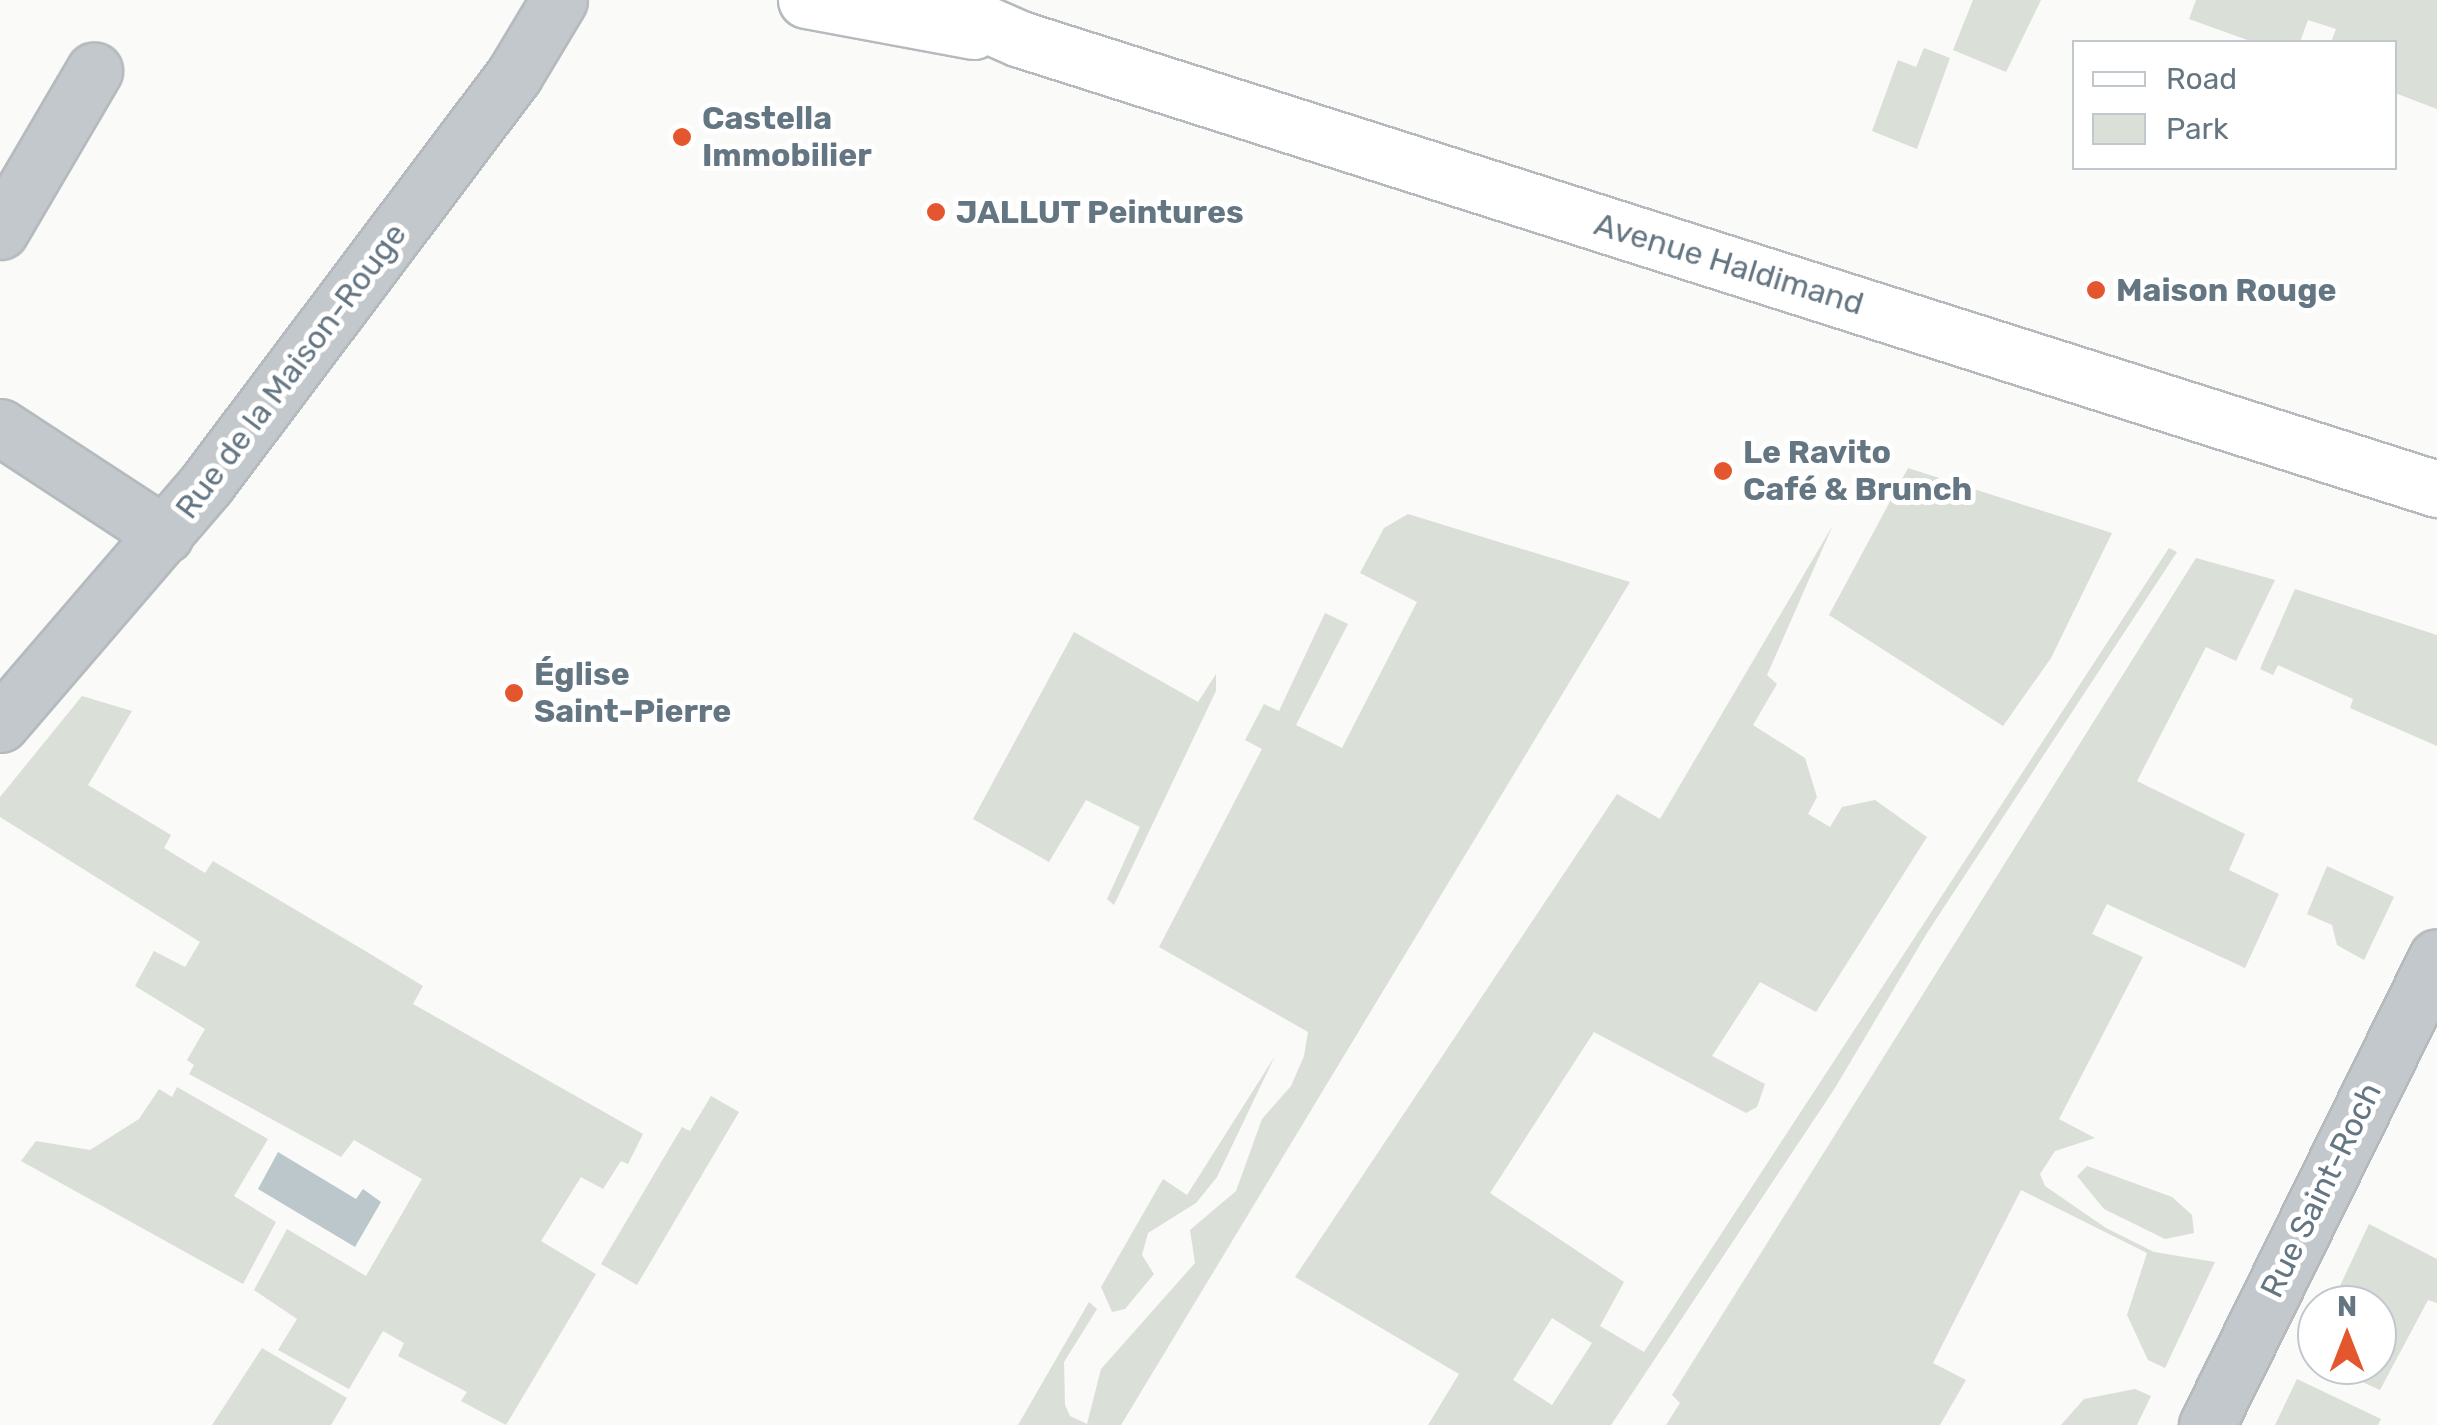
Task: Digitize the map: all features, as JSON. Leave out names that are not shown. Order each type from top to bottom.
[{"type":"main road","name":"Avenue Haldimand","points":[[806,0],[1020,39]]},
{"type":"main road","name":"Avenue Haldimand","points":[[931,0],[1020,39],[2437,489]]},
{"type":"street","name":"Rue de la Maison-Rouge","points":[[0,724],[165,536],[514,75],[559,0]]},
{"type":"street","points":[[0,230],[94,71]]},
{"type":"street","points":[[0,427],[165,536]]},
{"type":"street","name":"Rue Saint-Roch","points":[[2207,1425],[2437,957]]},
{"type":"green space","points":[[1973,0],[2041,0],[2006,72],[1953,50]]},
{"type":"green space","points":[[2196,0],[2437,0],[2437,109],[2397,94],[2397,40],[2332,40],[2336,29],[2308,20],[2301,40],[2247,40],[2189,19]]},
{"type":"green space","points":[[1924,48],[1950,58],[1917,149],[1872,131],[1898,60],[1916,67]]},
{"type":"green space","points":[[1908,468],[2112,533],[2051,658],[2003,726],[1829,615]]},
{"type":"green space","points":[[1408,514],[1630,582],[1121,1425],[1018,1425],[1089,1302],[1097,1309],[1064,1362],[1065,1405],[1070,1416],[1087,1424],[1101,1369],[1195,1263],[1190,1230],[1236,1191],[1262,1119],[1291,1086],[1304,1056],[1308,1032],[1159,947],[1262,749],[1245,740],[1264,704],[1279,711],[1325,613],[1348,624],[1296,725],[1342,748],[1417,602],[1360,573],[1384,528]]},
{"type":"green space","points":[[1833,525],[1767,675],[1777,684],[1753,725],[1805,758],[1817,797],[1808,814],[1830,827],[1842,807],[1875,800],[1927,837],[1816,1012],[1760,982],[1712,1056],[1765,1084],[1757,1107],[1746,1113],[1594,1032],[1490,1193],[1624,1282],[1600,1326],[1644,1352],[2169,548],[2177,552],[1927,933],[1835,1088],[1611,1425],[1428,1425],[1459,1374],[1295,1277],[1617,794],[1660,819]],"holes":[[[1552,1318],[1592,1343],[1552,1405],[1513,1380]]]},
{"type":"green space","points":[[2196,558],[2275,580],[2236,661],[2206,647],[2137,781],[2245,834],[2229,870],[2279,894],[2245,968],[2107,904],[2092,934],[2143,957],[2059,1119],[2095,1138],[2055,1151],[2040,1174],[2045,1186],[2106,1228],[2154,1252],[2215,1262],[2165,1368],[2148,1360],[2127,1315],[2147,1253],[2021,1190],[1933,1363],[1966,1380],[1940,1425],[1666,1425],[1680,1403],[1672,1395]]},
{"type":"green space","points":[[2295,589],[2437,635],[2437,746],[2350,708],[2353,699],[2278,665],[2273,675],[2260,669]]},
{"type":"green space","points":[[1074,632],[1198,702],[1216,674],[1216,691],[1114,905],[1107,899],[1140,827],[1086,800],[1049,862],[973,819]]},
{"type":"green space","points":[[82,696],[132,711],[88,785],[171,835],[164,848],[205,873],[213,861],[367,952],[423,986],[413,1004],[643,1134],[628,1164],[621,1161],[603,1189],[581,1177],[541,1241],[596,1274],[506,1425],[461,1401],[467,1392],[398,1356],[404,1343],[383,1331],[349,1389],[278,1350],[297,1319],[254,1290],[287,1229],[366,1276],[422,1179],[354,1140],[341,1157],[189,1074],[194,1065],[187,1060],[205,1029],[135,986],[154,951],[185,967],[200,942],[0,817],[0,797]]},
{"type":"green space","points":[[2327,866],[2394,897],[2364,960],[2337,945],[2332,925],[2307,914]]},
{"type":"green space","points":[[1275,1056],[1217,1177],[1196,1203],[1148,1233],[1142,1255],[1154,1274],[1125,1309],[1112,1312],[1101,1287],[1163,1179],[1187,1195]]},
{"type":"green space","points":[[177,1087],[268,1139],[234,1196],[276,1222],[243,1284],[21,1161],[36,1141],[90,1150],[139,1119],[159,1089],[172,1097]]},
{"type":"green space","points":[[711,1096],[739,1112],[637,1285],[601,1264],[682,1127],[690,1131]]},
{"type":"green space","points":[[2087,1166],[2172,1197],[2192,1215],[2194,1233],[2165,1239],[2104,1209],[2077,1176]]},
{"type":"green space","points":[[2369,1224],[2437,1259],[2437,1303],[2428,1300],[2397,1358],[2397,1285],[2340,1285]]},
{"type":"green space","points":[[262,1348],[347,1398],[331,1425],[212,1425]]},
{"type":"green space","points":[[2297,1379],[2297,1385],[2310,1385],[2381,1419],[2378,1425],[2275,1425]]},
{"type":"green space","points":[[2135,1389],[2151,1396],[2137,1425],[2061,1425],[2084,1399]]},
{"type":"shaded area","points":[[278,1152],[356,1199],[363,1189],[381,1202],[355,1247],[258,1189]]},
{"type":"place","name":"Castella Immobilier","points":[[682,137]]},
{"type":"place","name":"JALLUT Peintures","points":[[936,212]]},
{"type":"place","name":"Maison Rouge","points":[[2096,290]]},
{"type":"place","name":"Le Ravito Café & Brunch","points":[[1723,471]]},
{"type":"place","name":"Église Saint-Pierre","points":[[514,693]]}]
